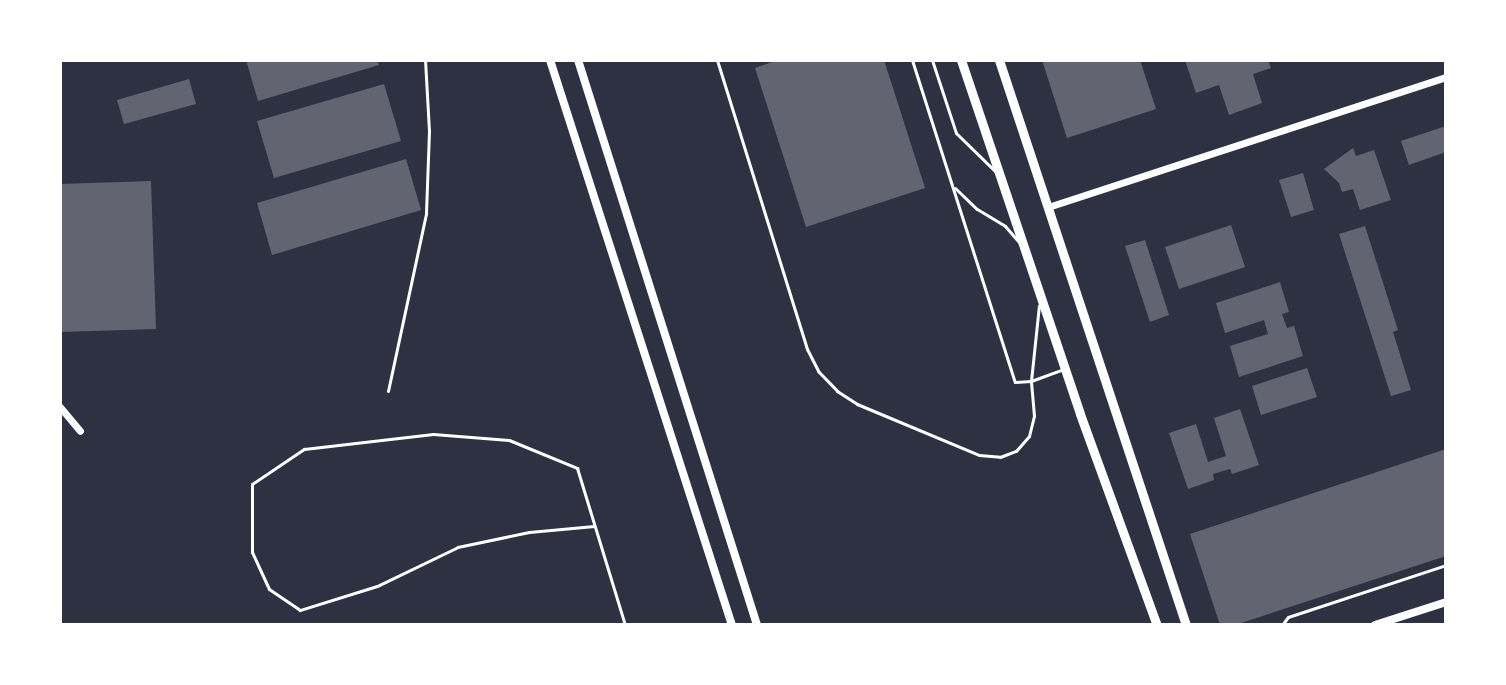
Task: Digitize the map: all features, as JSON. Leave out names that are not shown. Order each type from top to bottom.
[{"type":"main road","points":[[961,60],[1065,369],[1157,625]]},
{"type":"main road","points":[[999,60],[1186,625]]},
{"type":"street","points":[[550,60],[732,625]]},
{"type":"street","points":[[578,60],[757,625]]},
{"type":"street","points":[[1048,207],[1446,77]]},
{"type":"street","points":[[60,407],[80,431]]},
{"type":"street","points":[[1375,625],[1446,602]]},
{"type":"lane","points":[[388,391],[426,213],[429,131],[425,60]]},
{"type":"lane","points":[[717,60],[807,349],[818,371],[837,391],[857,404],[979,455],[1000,457],[1016,451],[1029,436],[1034,416],[1031,381],[1040,294]]},
{"type":"lane","points":[[912,60],[1015,382],[1031,381],[1065,369]]},
{"type":"lane","points":[[932,60],[956,133],[1001,177]]},
{"type":"lane","points":[[952,185],[977,209],[1005,226],[1025,249]]},
{"type":"lane","points":[[594,526],[529,532],[458,547],[377,586],[300,610],[269,589],[252,552],[252,484],[304,449],[433,434],[509,440],[577,468],[625,625]]},
{"type":"lane","points":[[1282,625],[1288,617],[1446,565]]},
{"type":"building","points":[[246,60],[377,60],[379,65],[258,101]]},
{"type":"building","points":[[778,60],[884,60],[925,188],[806,227],[755,68]]},
{"type":"building","points":[[1042,60],[1140,60],[1156,109],[1067,138]]},
{"type":"building","points":[[1185,60],[1268,60],[1271,68],[1253,74],[1262,103],[1229,115],[1219,85],[1196,93]]},
{"type":"building","points":[[189,79],[196,104],[124,124],[117,100]]},
{"type":"building","points":[[384,84],[401,141],[274,178],[257,121]]},
{"type":"building","points":[[1446,126],[1446,152],[1409,165],[1401,141]]},
{"type":"building","points":[[1353,148],[1356,156],[1374,150],[1391,200],[1360,210],[1353,189],[1342,192],[1339,183],[1324,169]]},
{"type":"building","points":[[406,159],[421,210],[272,255],[257,203]]},
{"type":"building","points":[[1303,173],[1314,210],[1291,217],[1279,180]]},
{"type":"building","points":[[151,181],[156,329],[60,332],[60,184]]},
{"type":"building","points":[[1231,225],[1245,267],[1179,289],[1165,247]]},
{"type":"building","points":[[1365,226],[1398,330],[1393,332],[1411,390],[1391,396],[1339,234]]},
{"type":"building","points":[[1145,240],[1169,315],[1150,322],[1125,246]]},
{"type":"building","points":[[1280,282],[1289,312],[1282,314],[1287,328],[1294,326],[1303,356],[1239,377],[1230,346],[1268,334],[1264,320],[1225,333],[1216,303]]},
{"type":"building","points":[[1307,368],[1317,397],[1261,415],[1252,386]]},
{"type":"building","points":[[1240,409],[1259,465],[1232,474],[1230,469],[1213,474],[1214,480],[1188,489],[1169,433],[1196,424],[1208,462],[1226,456],[1214,418]]},
{"type":"building","points":[[1446,449],[1446,556],[1235,625],[1220,625],[1190,534]]}]
